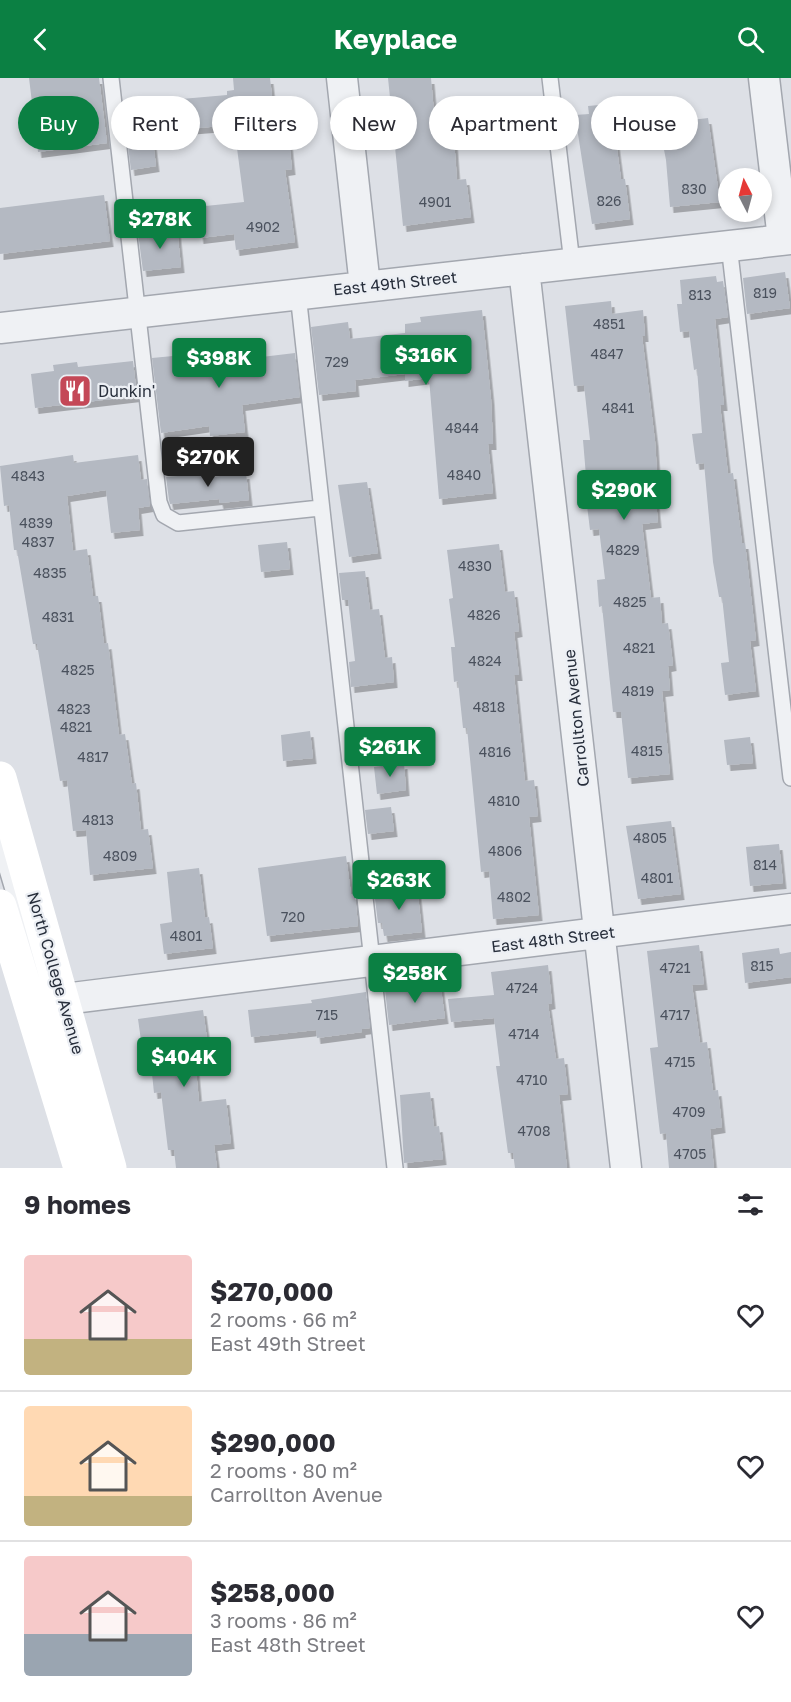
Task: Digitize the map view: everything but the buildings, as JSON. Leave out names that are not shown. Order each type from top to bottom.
[{"type":"main road","name":"North College Avenue","points":[[0,778],[55,1000],[110,1168]]},
{"type":"main road","name":"North College Avenue","points":[[0,906],[80,1168]]},
{"type":"street","points":[[342,78],[365,286]]},
{"type":"street","points":[[764,78],[787,239]]},
{"type":"street","name":"East 49th Street","points":[[0,328],[787,239]]},
{"type":"street","name":"Carrollton Avenue","points":[[525,269],[626,1168]]},
{"type":"street","name":"East 48th Street","points":[[55,1000],[791,909]]},
{"type":"lane","points":[[111,78],[159,502],[164,515],[178,523],[320,508]]},
{"type":"lane","points":[[550,78],[572,263]]},
{"type":"lane","points":[[729,246],[791,778]]},
{"type":"lane","points":[[298,294],[395,1168]]},
{"type":"lane","name":"North College Avenue","points":[[0,846],[55,1000]]},
{"type":"lane","name":"North College Avenue","points":[[62,1057],[95,1168]]},
{"type":"place","name":"Dunkin'","points":[[75,391]]}]
